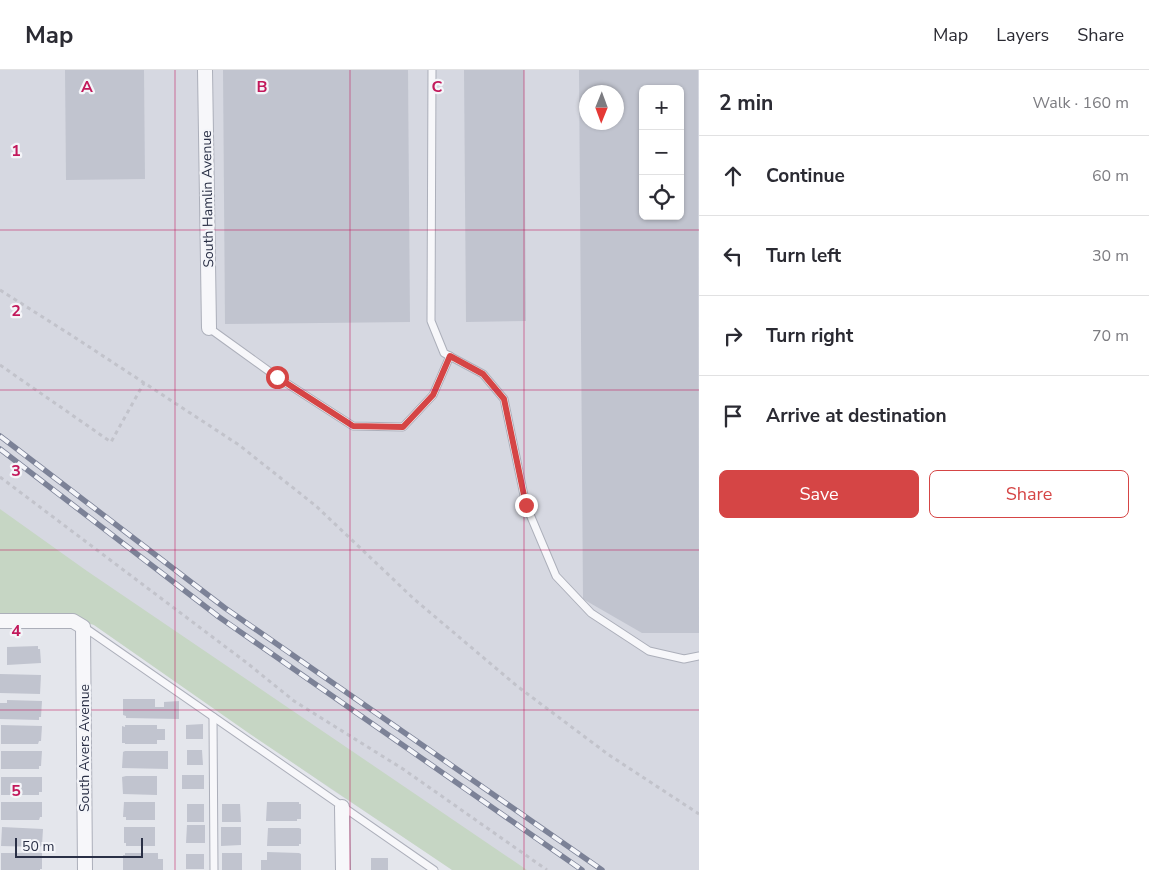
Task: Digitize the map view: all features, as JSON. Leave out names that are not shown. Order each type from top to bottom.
[{"type":"street","name":"South Hamlin Avenue","points":[[205,70],[209,328]]},
{"type":"street","points":[[0,621],[73,620],[83,627]]},
{"type":"street","name":"South Avers Avenue","points":[[83,627],[85,870]]},
{"type":"street","points":[[342,807],[343,870]]},
{"type":"lane","points":[[432,70],[431,322],[444,353],[483,374],[504,399],[526,505],[556,576],[591,614],[649,651],[684,659],[699,656]]},
{"type":"lane","points":[[209,328],[277,377],[353,426],[403,427],[433,395],[450,356]]},
{"type":"lane","points":[[83,627],[434,870]]},
{"type":"lane","points":[[213,717],[214,870]]},
{"type":"path","points":[[0,290],[239,445],[316,506],[414,599],[517,686],[609,755],[699,814]]},
{"type":"path","points":[[0,365],[111,442],[144,382]]},
{"type":"path","points":[[0,477],[294,701],[403,769],[547,870]]},
{"type":"shaded area","points":[[0,70],[699,70],[699,870],[453,870],[331,789],[0,560]]},
{"type":"green space","points":[[0,509],[87,571],[527,870],[452,870],[250,734],[94,625],[72,618],[0,618]]},
{"type":"building","points":[[65,70],[144,70],[145,179],[66,180]]},
{"type":"building","points":[[223,70],[408,70],[410,322],[225,324]]},
{"type":"building","points":[[464,70],[524,70],[526,321],[466,322]]},
{"type":"building","points":[[579,70],[698,70],[699,633],[642,633],[583,599],[579,130],[624,130],[624,85],[579,85]]},
{"type":"building","points":[[38,646],[41,663],[7,665],[7,647]]},
{"type":"building","points":[[0,674],[41,675],[40,694],[0,693]]},
{"type":"building","points":[[123,699],[155,699],[155,707],[164,707],[164,702],[179,701],[179,719],[126,718],[123,715]]},
{"type":"building","points":[[7,700],[42,701],[41,717],[39,717],[39,720],[0,719],[0,703],[7,703]]},
{"type":"building","points":[[203,724],[203,739],[186,739],[186,725]]},
{"type":"building","points":[[1,725],[42,726],[41,741],[38,744],[1,744]]},
{"type":"building","points":[[125,725],[157,725],[157,729],[165,729],[165,740],[157,740],[157,744],[122,743],[122,726],[125,727]]},
{"type":"building","points":[[187,750],[202,750],[203,765],[187,765]]},
{"type":"building","points":[[1,751],[42,751],[41,766],[39,766],[39,769],[1,769]]},
{"type":"building","points":[[168,751],[168,769],[122,768],[123,752]]},
{"type":"building","points":[[182,775],[204,775],[204,789],[182,789]]},
{"type":"building","points":[[157,776],[157,795],[123,794],[122,777]]},
{"type":"building","points":[[1,777],[42,777],[42,792],[39,792],[39,795],[1,795]]},
{"type":"building","points":[[1,802],[42,802],[42,817],[39,820],[1,820]]},
{"type":"building","points":[[124,802],[155,802],[155,820],[126,820],[126,817],[123,817]]},
{"type":"building","points":[[267,802],[299,802],[301,804],[301,819],[297,819],[297,821],[266,821]]},
{"type":"building","points":[[187,804],[204,804],[204,822],[187,822]]},
{"type":"building","points":[[222,804],[240,804],[241,822],[222,822]]},
{"type":"building","points":[[187,825],[205,825],[205,843],[186,843]]},
{"type":"building","points":[[2,827],[43,829],[42,845],[40,847],[1,846]]},
{"type":"building","points":[[124,827],[155,827],[155,846],[126,846],[126,843],[124,843]]},
{"type":"building","points":[[221,827],[241,827],[241,845],[221,846]]},
{"type":"building","points":[[268,828],[299,828],[301,829],[301,844],[299,846],[267,846]]},
{"type":"building","points":[[267,852],[301,854],[301,870],[261,870],[261,860],[267,860]]},
{"type":"building","points":[[1,853],[42,853],[42,869],[1,870]]},
{"type":"building","points":[[125,853],[158,853],[158,859],[163,859],[163,870],[123,870],[123,855]]},
{"type":"building","points":[[222,853],[242,853],[242,870],[222,870]]},
{"type":"building","points":[[186,854],[204,854],[204,869],[186,869]]},
{"type":"building","points":[[371,858],[388,858],[388,870],[371,870]]},
{"type":"railway","points":[[0,436],[225,608],[602,870]]},
{"type":"railway","points":[[0,449],[219,617],[582,870]]},
{"type":"route","points":[[277,377],[353,426],[403,427],[433,395],[450,356],[483,374],[504,399],[526,505]]}]
